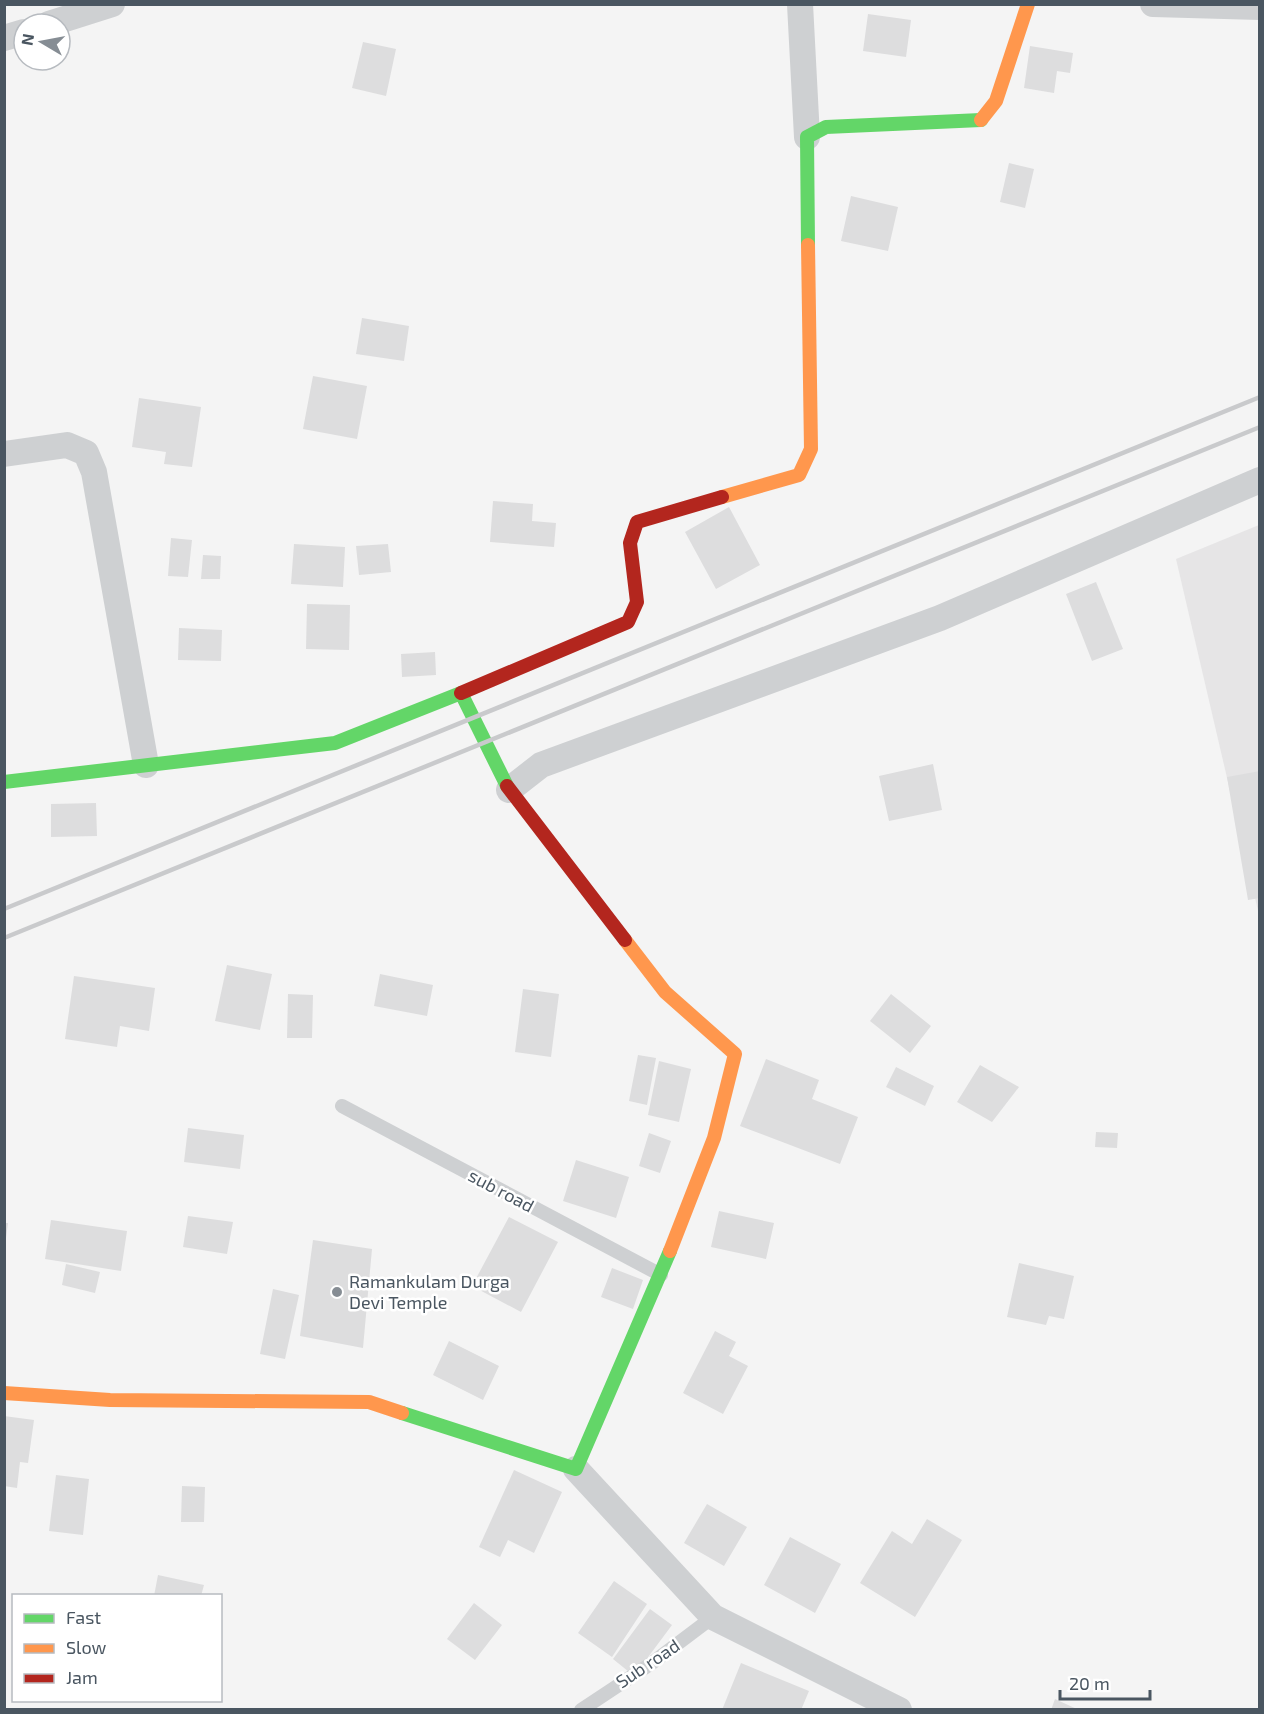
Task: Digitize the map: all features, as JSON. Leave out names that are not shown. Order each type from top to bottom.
[{"type":"street","points":[[72,17],[112,4]]},
{"type":"street","points":[[4,782],[335,743],[461,693],[628,622],[637,602],[630,543],[637,522],[799,475],[811,449],[807,137],[800,4]]},
{"type":"street","points":[[807,137],[826,127],[981,120],[996,100],[1028,4]]},
{"type":"street","points":[[1153,4],[1260,7]]},
{"type":"street","points":[[4,454],[67,445],[86,453],[94,472],[146,765]]},
{"type":"street","points":[[509,790],[541,765],[940,618],[1260,480]]},
{"type":"street","points":[[461,693],[509,790],[665,992],[735,1053],[714,1138],[661,1275],[576,1469]]},
{"type":"street","points":[[4,1393],[110,1400],[369,1402],[576,1469],[713,1617],[898,1710]]},
{"type":"lane","name":"sub road","points":[[342,1106],[661,1275]]},
{"type":"lane","name":"Sub road","points":[[581,1710],[652,1663],[713,1617]]},
{"type":"shaded area","points":[[1259,525],[1259,915],[1176,559]]},
{"type":"building","points":[[868,14],[911,20],[906,57],[863,51]]},
{"type":"building","points":[[363,42],[396,49],[386,96],[352,88]]},
{"type":"building","points":[[1030,46],[1073,53],[1070,73],[1057,71],[1054,93],[1024,88]]},
{"type":"building","points":[[1009,163],[1034,169],[1025,208],[1000,202]]},
{"type":"building","points":[[851,196],[898,207],[888,251],[841,241]]},
{"type":"building","points":[[362,318],[409,326],[404,361],[356,354]]},
{"type":"building","points":[[313,376],[367,386],[357,439],[303,429]]},
{"type":"building","points":[[139,398],[201,407],[192,467],[164,464],[166,452],[132,447]]},
{"type":"building","points":[[493,501],[533,504],[532,521],[556,523],[554,547],[490,542]]},
{"type":"building","points":[[729,507],[760,565],[716,589],[685,532]]},
{"type":"building","points":[[171,538],[192,540],[188,577],[168,576]]},
{"type":"building","points":[[294,544],[345,547],[343,587],[291,584]]},
{"type":"building","points":[[388,544],[391,572],[359,575],[356,546]]},
{"type":"building","points":[[203,555],[221,556],[220,579],[201,579]]},
{"type":"building","points":[[1096,582],[1123,649],[1092,661],[1066,594]]},
{"type":"building","points":[[307,604],[350,605],[349,650],[306,649]]},
{"type":"building","points":[[179,628],[222,630],[221,661],[178,660]]},
{"type":"building","points":[[435,652],[436,675],[402,677],[401,654]]},
{"type":"building","points":[[933,764],[942,810],[889,821],[879,776]]},
{"type":"building","points":[[1260,771],[1260,898],[1248,900],[1227,777]]},
{"type":"building","points":[[96,803],[97,836],[51,837],[51,804]]},
{"type":"building","points":[[227,965],[272,974],[260,1030],[215,1021]]},
{"type":"building","points":[[380,974],[433,985],[427,1016],[374,1006]]},
{"type":"building","points":[[74,976],[155,988],[149,1031],[120,1026],[117,1047],[65,1039]]},
{"type":"building","points":[[523,989],[559,994],[551,1057],[515,1052]]},
{"type":"building","points":[[288,994],[313,995],[312,1038],[287,1038]]},
{"type":"building","points":[[891,994],[931,1026],[910,1053],[870,1021]]},
{"type":"building","points":[[638,1055],[656,1058],[647,1105],[629,1101]]},
{"type":"building","points":[[766,1059],[819,1080],[812,1099],[858,1117],[840,1164],[740,1126]]},
{"type":"building","points":[[659,1061],[691,1069],[679,1122],[648,1115]]},
{"type":"building","points":[[980,1065],[1019,1087],[992,1122],[957,1102]]},
{"type":"building","points":[[896,1067],[934,1086],[925,1106],[886,1087]]},
{"type":"building","points":[[188,1128],[244,1135],[240,1169],[184,1162]]},
{"type":"building","points":[[1096,1132],[1118,1133],[1117,1148],[1095,1147]]},
{"type":"building","points":[[649,1133],[671,1141],[660,1173],[639,1166]]},
{"type":"building","points":[[576,1160],[629,1177],[616,1218],[563,1201]]},
{"type":"building","points":[[719,1211],[774,1223],[766,1259],[711,1247]]},
{"type":"building","points":[[188,1216],[233,1222],[227,1254],[183,1247]]},
{"type":"building","points":[[509,1217],[558,1242],[521,1312],[472,1286]]},
{"type":"building","points":[[51,1220],[127,1231],[121,1271],[45,1259]]},
{"type":"building","points":[[4,1223],[8,1223],[6,1238],[4,1238]]},
{"type":"building","name":"Ramankulam Durga Devi Temple","points":[[313,1240],[372,1249],[363,1348],[300,1336]]},
{"type":"building","points":[[1019,1263],[1074,1276],[1064,1319],[1049,1316],[1046,1325],[1007,1317]]},
{"type":"building","points":[[66,1264],[100,1272],[95,1293],[62,1285]]},
{"type":"building","points":[[612,1268],[643,1280],[633,1309],[601,1297]]},
{"type":"building","points":[[273,1289],[299,1295],[285,1359],[260,1354]]},
{"type":"building","points":[[715,1331],[736,1342],[729,1356],[748,1366],[723,1414],[683,1393]]},
{"type":"building","points":[[449,1341],[499,1366],[483,1400],[433,1375]]},
{"type":"building","points":[[4,1416],[34,1420],[28,1463],[20,1462],[17,1488],[4,1486]]},
{"type":"building","points":[[514,1470],[562,1492],[534,1553],[508,1540],[500,1557],[479,1547]]},
{"type":"building","points":[[56,1475],[89,1479],[83,1535],[49,1531]]},
{"type":"building","points":[[182,1486],[205,1487],[204,1522],[181,1522]]},
{"type":"building","points":[[707,1504],[747,1527],[724,1566],[684,1543]]},
{"type":"building","points":[[927,1519],[962,1540],[915,1617],[860,1583],[892,1531],[912,1544]]},
{"type":"building","points":[[790,1537],[841,1564],[815,1613],[764,1585]]},
{"type":"building","points":[[158,1575],[204,1585],[202,1594],[154,1594]]},
{"type":"building","points":[[614,1581],[647,1604],[612,1657],[578,1633]]},
{"type":"building","points":[[474,1603],[502,1625],[475,1660],[447,1639]]},
{"type":"building","points":[[650,1609],[672,1625],[634,1676],[613,1659]]},
{"type":"building","points":[[741,1663],[809,1691],[801,1710],[722,1710]]},
{"type":"building","points":[[1055,1699],[1079,1710],[1051,1710]]},
{"type":"railway","points":[[4,909],[1260,397]]},
{"type":"railway","points":[[4,938],[1260,427]]},
{"type":"traffic: fast","points":[[808,245],[807,137],[826,127],[981,120]]},
{"type":"traffic: fast","points":[[4,782],[335,743],[461,693],[507,786]]},
{"type":"traffic: fast","points":[[402,1413],[576,1469],[670,1251]]},
{"type":"traffic: slow","points":[[981,120],[996,101],[1028,4]]},
{"type":"traffic: slow","points":[[722,497],[799,475],[811,449],[808,245]]},
{"type":"traffic: slow","points":[[625,940],[665,992],[735,1054],[714,1138],[670,1251]]},
{"type":"traffic: slow","points":[[4,1393],[110,1400],[369,1402],[402,1413]]},
{"type":"traffic: jam","points":[[461,693],[628,622],[637,602],[630,543],[637,522],[722,497]]},
{"type":"traffic: jam","points":[[507,786],[625,940]]},
{"type":"place","name":"Ramankulam Durga Devi Temple","points":[[337,1292]]}]
